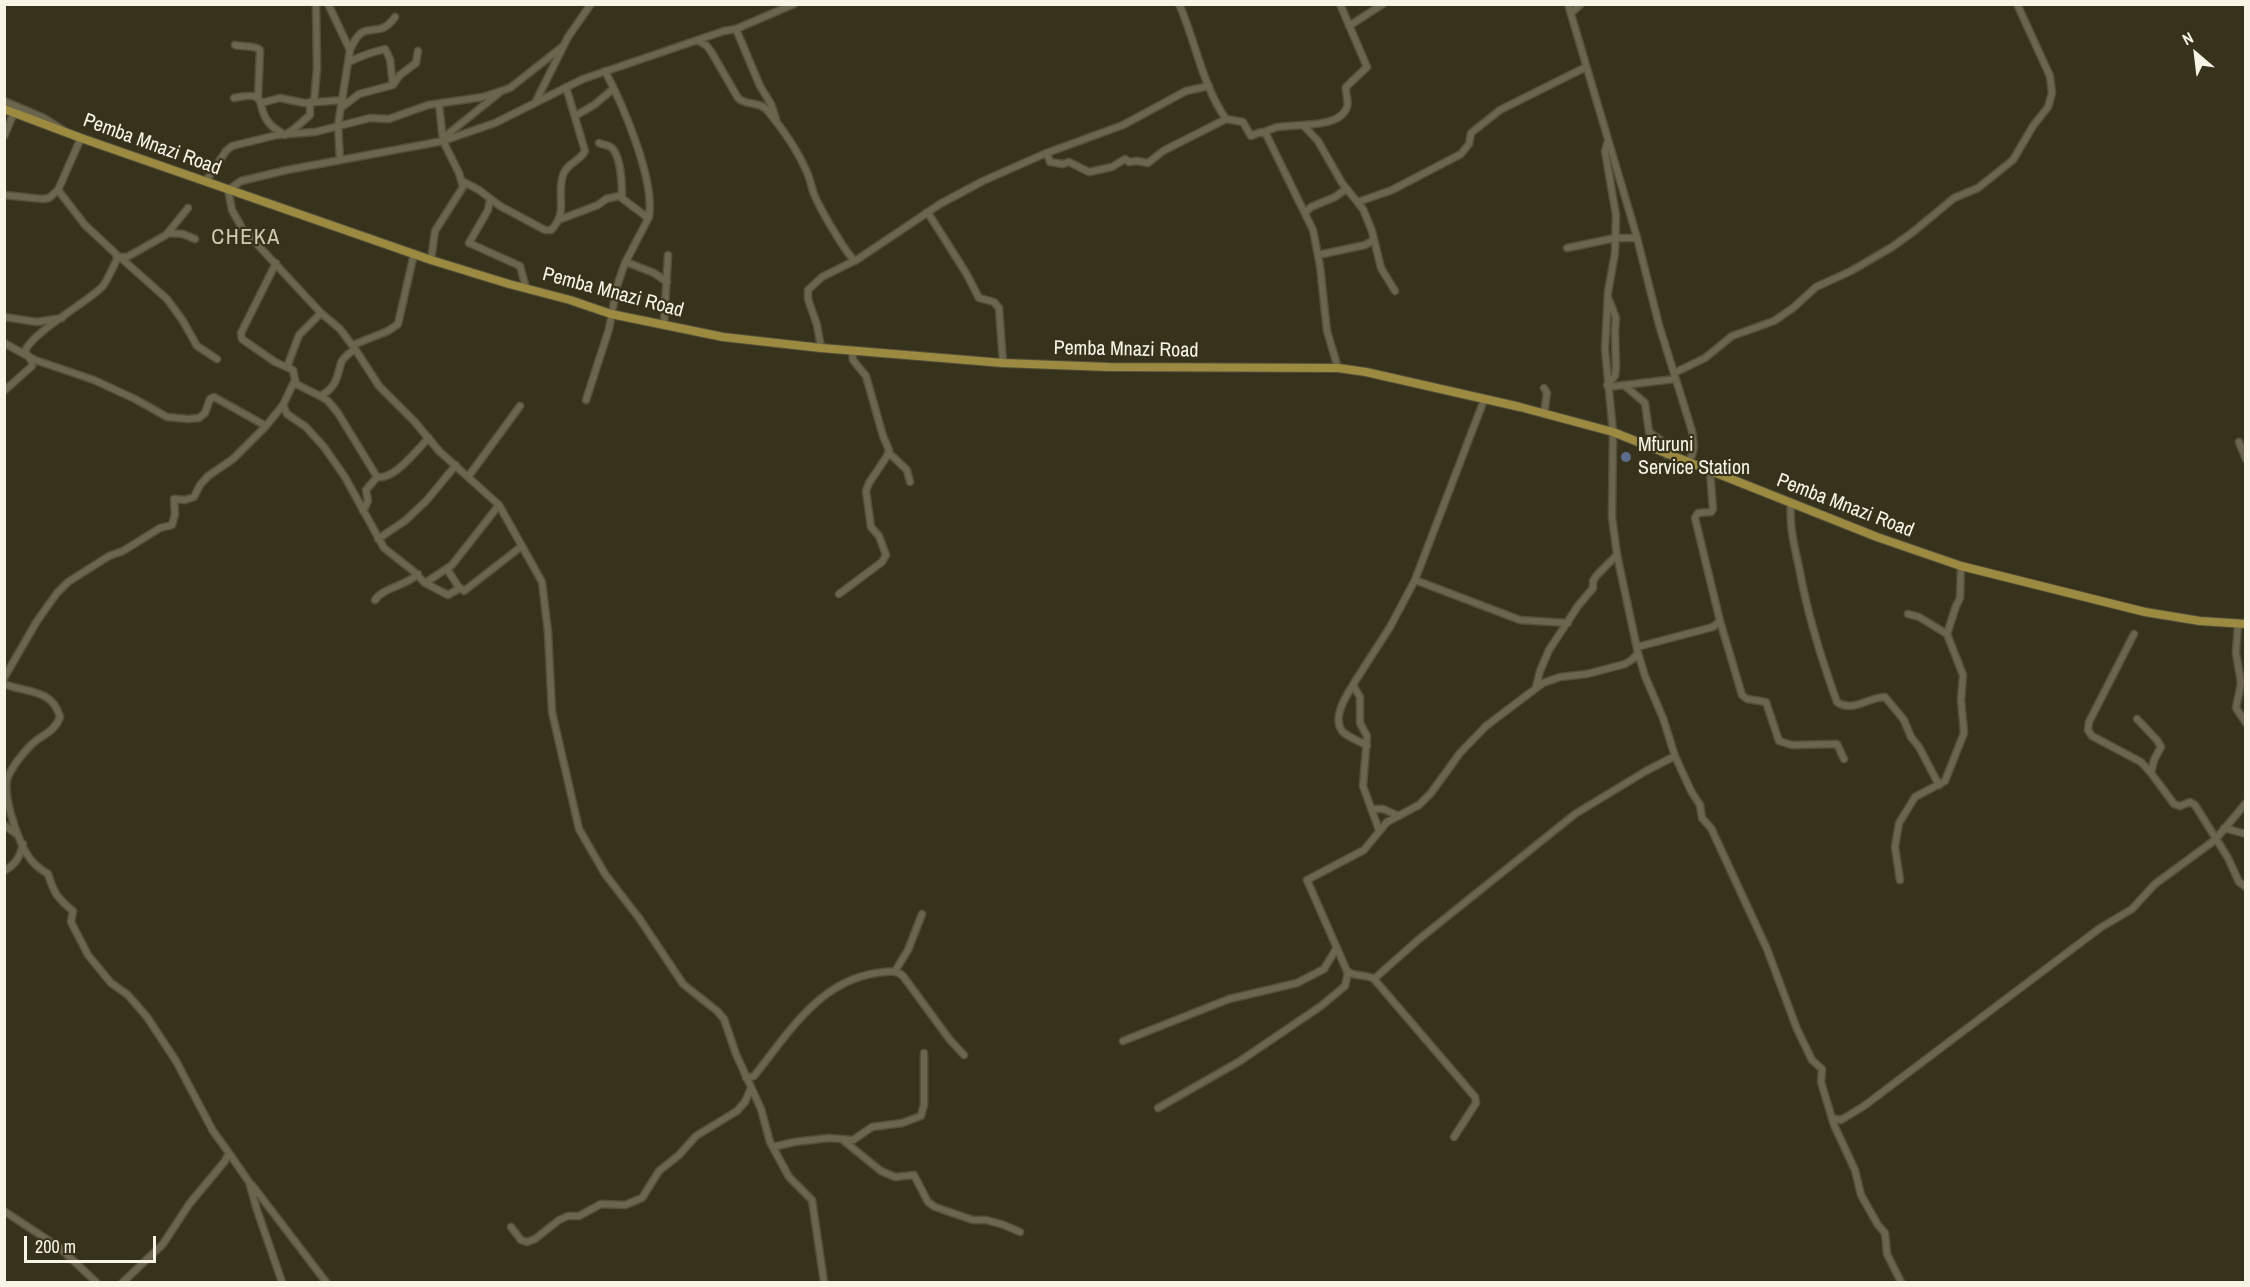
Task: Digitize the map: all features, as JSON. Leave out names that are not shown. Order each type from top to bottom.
[{"type":"main road","name":"Pemba Mnazi Road","points":[[4,109],[431,260],[611,314],[723,337],[821,348],[1003,363],[1108,367],[1338,368],[1366,372],[1613,432],[1877,537],[1961,566],[2145,612],[2200,621],[2242,624]]},
{"type":"street","points":[[285,135],[310,115],[316,68],[316,4]]},
{"type":"street","points":[[328,4],[350,50]]},
{"type":"street","points":[[536,102],[562,47],[591,4]]},
{"type":"street","points":[[794,4],[736,29],[605,71],[566,87],[495,123],[443,139],[246,180],[228,190],[237,222],[321,313],[336,324],[379,386],[439,451],[499,506],[522,546],[543,586],[552,712],[579,829],[605,874],[639,918],[683,984],[721,1014],[746,1078],[761,1108],[773,1147],[789,1177],[812,1200],[824,1282]]},
{"type":"street","points":[[1179,4],[1209,86],[1226,119]]},
{"type":"street","points":[[1047,153],[1050,162],[1063,164],[1069,162],[1088,172],[1112,167],[1125,159],[1129,162],[1134,160],[1148,163],[1172,147],[1226,119],[1240,120],[1251,136],[1277,128],[1321,123],[1339,116],[1347,106],[1345,93],[1349,82],[1366,70],[1365,60],[1340,4]]},
{"type":"street","points":[[1349,26],[1383,4]]},
{"type":"street","points":[[1568,4],[1695,445],[1693,456],[1688,463]]},
{"type":"street","points":[[1571,13],[1581,4]]},
{"type":"street","points":[[1607,386],[1675,376],[1705,358],[1732,336],[1773,321],[1792,308],[1816,286],[1851,271],[1892,247],[1914,232],[1954,198],[1978,188],[2013,160],[2033,126],[2048,107],[2052,89],[2050,76],[2017,4]]},
{"type":"street","points":[[340,160],[338,125],[350,50],[360,32],[388,27],[395,17]]},
{"type":"street","points":[[736,29],[760,87],[771,104],[778,125]]},
{"type":"street","points":[[697,40],[707,46],[742,102],[766,108],[799,156],[812,181],[815,195],[854,261]]},
{"type":"street","points":[[235,45],[256,47],[260,50],[259,101],[270,125],[285,135]]},
{"type":"street","points":[[206,181],[228,148],[256,139],[315,132],[370,118],[389,119],[428,105],[473,100],[503,90],[525,78],[562,47]]},
{"type":"street","points":[[349,62],[359,55],[369,55],[385,49],[390,59],[393,85]]},
{"type":"street","points":[[342,108],[359,94],[393,85],[403,72],[414,66],[418,51]]},
{"type":"street","points":[[1358,202],[1392,190],[1461,154],[1468,144],[1471,133],[1500,110],[1586,67]]},
{"type":"street","points":[[586,400],[604,346],[617,286],[648,218],[650,208],[643,161],[605,71]]},
{"type":"street","points":[[821,348],[817,325],[808,299],[808,290],[822,277],[860,260],[889,237],[926,213],[983,181],[1047,153],[1123,125],[1186,91],[1209,86]]},
{"type":"street","points":[[561,219],[563,174],[568,166],[579,159],[585,151],[566,87]]},
{"type":"street","points":[[575,116],[594,105],[613,89]]},
{"type":"street","points":[[443,139],[503,90]]},
{"type":"street","points":[[234,98],[250,94],[259,101],[280,98],[312,102],[343,100]]},
{"type":"street","points":[[4,101],[44,118],[63,130]]},
{"type":"street","points":[[431,260],[435,231],[463,190],[462,181],[443,139],[439,104]]},
{"type":"street","points":[[4,136],[14,113]]},
{"type":"street","points":[[1303,125],[1318,141],[1346,189],[1358,202],[1368,219],[1381,268],[1395,291]]},
{"type":"street","points":[[1261,133],[1266,134],[1313,230],[1327,331],[1338,368]]},
{"type":"street","points":[[4,195],[43,200],[50,198],[58,190],[81,138]]},
{"type":"street","points":[[1608,141],[1605,152],[1616,215],[1616,238],[1608,297],[1605,349],[1613,432],[1612,517],[1617,555],[1638,650],[1675,756],[1701,809],[1703,819],[1716,836],[1765,943],[1803,1042],[1812,1060],[1822,1069],[1821,1082],[1836,1132],[1858,1176],[1862,1195],[1876,1222],[1885,1233],[1887,1254],[1900,1282]]},
{"type":"street","points":[[599,143],[611,147],[615,152],[622,176],[622,197]]},
{"type":"street","points":[[462,181],[545,230],[551,230],[561,219],[598,205],[606,199],[622,197],[648,218]]},
{"type":"street","points":[[1305,213],[1311,207],[1335,198],[1346,189]]},
{"type":"street","points":[[58,190],[86,225],[167,299],[197,346],[217,359]]},
{"type":"street","points":[[490,199],[488,210],[469,243],[520,266],[526,288]]},
{"type":"street","points":[[4,391],[33,365],[25,350],[34,338],[104,286],[119,257],[152,244],[169,232],[188,208]]},
{"type":"street","points":[[926,213],[932,219],[980,298],[994,302],[999,308],[1003,363]]},
{"type":"street","points":[[169,232],[195,239]]},
{"type":"street","points":[[1567,248],[1616,238],[1636,238]]},
{"type":"street","points":[[1318,255],[1374,240]]},
{"type":"street","points":[[320,396],[338,378],[343,360],[354,347],[398,324],[414,254]]},
{"type":"street","points":[[664,324],[668,255]]},
{"type":"street","points":[[626,262],[654,273],[667,282]]},
{"type":"street","points":[[276,263],[241,337],[275,362],[293,370],[299,387],[328,401],[338,413],[377,477]]},
{"type":"street","points":[[1607,386],[1616,372],[1615,331],[1617,321],[1608,297]]},
{"type":"street","points":[[287,367],[299,335],[321,313]]},
{"type":"street","points":[[4,317],[37,322],[62,318]]},
{"type":"street","points":[[4,343],[27,356],[94,380],[135,399],[166,417],[199,418],[205,413],[210,399],[214,397],[266,426]]},
{"type":"street","points":[[852,350],[853,360],[866,376],[889,453],[907,470],[910,482]]},
{"type":"street","points":[[4,380],[12,384]]},
{"type":"street","points":[[4,678],[37,621],[57,593],[68,582],[109,556],[123,551],[160,528],[172,525],[175,514],[174,499],[185,500],[194,497],[208,476],[233,459],[283,405],[295,381]]},
{"type":"street","points":[[1624,385],[1645,404],[1649,432],[1665,443],[1667,454]]},
{"type":"street","points":[[1544,388],[1547,393],[1544,414]]},
{"type":"street","points":[[1367,746],[1344,733],[1340,727],[1340,710],[1390,627],[1415,580],[1484,400]]},
{"type":"street","points":[[283,405],[287,414],[311,432],[324,447],[345,477],[384,548],[425,583],[448,595],[460,588]]},
{"type":"street","points":[[468,477],[520,406]]},
{"type":"street","points":[[363,511],[368,501],[366,490],[377,477],[385,477],[402,466],[429,438]]},
{"type":"street","points":[[2239,442],[2246,459]]},
{"type":"street","points":[[839,594],[886,557],[879,536],[871,527],[866,491],[889,453]]},
{"type":"street","points":[[378,539],[406,520],[427,500],[456,465]]},
{"type":"street","points":[[1710,472],[1713,509],[1711,512],[1698,513],[1695,518],[1720,621],[1742,695],[1747,699],[1766,702],[1781,743],[1792,745],[1837,744],[1844,759]]},
{"type":"street","points":[[1791,503],[1791,533],[1803,591],[1823,663],[1837,702],[1847,707],[1886,697],[1908,726],[1911,737],[1919,747],[1939,785]]},
{"type":"street","points":[[425,583],[447,569],[458,558],[499,506]]},
{"type":"street","points":[[447,569],[464,591],[522,546]]},
{"type":"street","points":[[1536,688],[1540,670],[1549,650],[1593,587],[1593,581],[1597,575],[1617,555]]},
{"type":"street","points":[[1900,880],[1895,847],[1899,823],[1915,797],[1939,785],[1947,777],[1964,733],[1961,700],[1964,675],[1947,634],[1960,598],[1961,566]]},
{"type":"street","points":[[375,600],[381,594],[412,580],[417,574]]},
{"type":"street","points":[[1415,580],[1520,620],[1568,623]]},
{"type":"street","points":[[1908,614],[1919,617],[1947,634]]},
{"type":"street","points":[[1454,1137],[1476,1103],[1475,1097],[1374,979],[1348,973],[1307,880],[1364,850],[1387,822],[1419,805],[1431,793],[1456,758],[1486,726],[1550,679],[1587,674],[1625,664],[1633,659],[1638,650],[1713,627],[1720,621]]},
{"type":"street","points":[[2242,624],[2236,653],[2241,683],[2236,708],[2244,720]]},
{"type":"street","points":[[2134,634],[2089,722],[2088,730],[2092,736],[2143,764],[2174,804],[2180,806],[2190,802],[2195,805],[2228,858],[2239,882],[2246,887]]},
{"type":"street","points":[[4,684],[42,694],[56,707],[60,717],[55,728],[31,746],[7,777],[9,810],[23,843],[35,865],[48,874],[53,891],[63,904],[73,911],[71,922],[88,955],[111,983],[128,995],[162,1038],[202,1112],[229,1153],[323,1282]]},
{"type":"street","points":[[1353,685],[1360,697],[1360,720],[1366,733],[1363,786],[1379,830]]},
{"type":"street","points":[[2137,719],[2161,747],[2154,760],[2151,773]]},
{"type":"street","points":[[1374,979],[1418,940],[1575,814],[1675,756]]},
{"type":"street","points":[[1832,1118],[1837,1120],[1844,1118],[1880,1094],[2100,928],[2132,909],[2155,884],[2215,840],[2246,803]]},
{"type":"street","points":[[1371,809],[1383,809],[1399,816]]},
{"type":"street","points":[[4,825],[19,835]]},
{"type":"street","points":[[2224,828],[2246,834]]},
{"type":"street","points":[[4,871],[16,862],[23,843]]},
{"type":"street","points":[[896,971],[908,950],[922,915]]},
{"type":"street","points":[[1123,1041],[1229,999],[1297,983],[1324,969],[1336,949]]},
{"type":"street","points":[[746,1078],[754,1076],[818,999],[850,980],[870,974],[896,971],[903,976],[964,1056]]},
{"type":"street","points":[[1158,1108],[1240,1062],[1321,1006],[1345,986],[1348,973]]},
{"type":"street","points":[[844,1141],[857,1139],[872,1127],[910,1121],[922,1115],[924,1053]]},
{"type":"street","points":[[511,1227],[521,1240],[527,1242],[568,1216],[579,1216],[601,1204],[625,1205],[638,1201],[647,1192],[659,1171],[679,1155],[696,1136],[730,1116],[742,1106],[751,1088]]},
{"type":"street","points":[[773,1147],[822,1139],[834,1138],[844,1141],[881,1171],[895,1177],[914,1174],[928,1202],[935,1207],[976,1220],[996,1223],[1020,1232]]},
{"type":"street","points":[[124,1282],[163,1244],[190,1203],[229,1153]]},
{"type":"street","points":[[249,1182],[282,1282]]},
{"type":"street","points":[[4,1211],[60,1248],[96,1282]]},
{"type":"place","name":"Mfuruni Service Station","points":[[1626,457]]},
{"type":"district","name":"CHEKA","points":[[246,238]]}]
